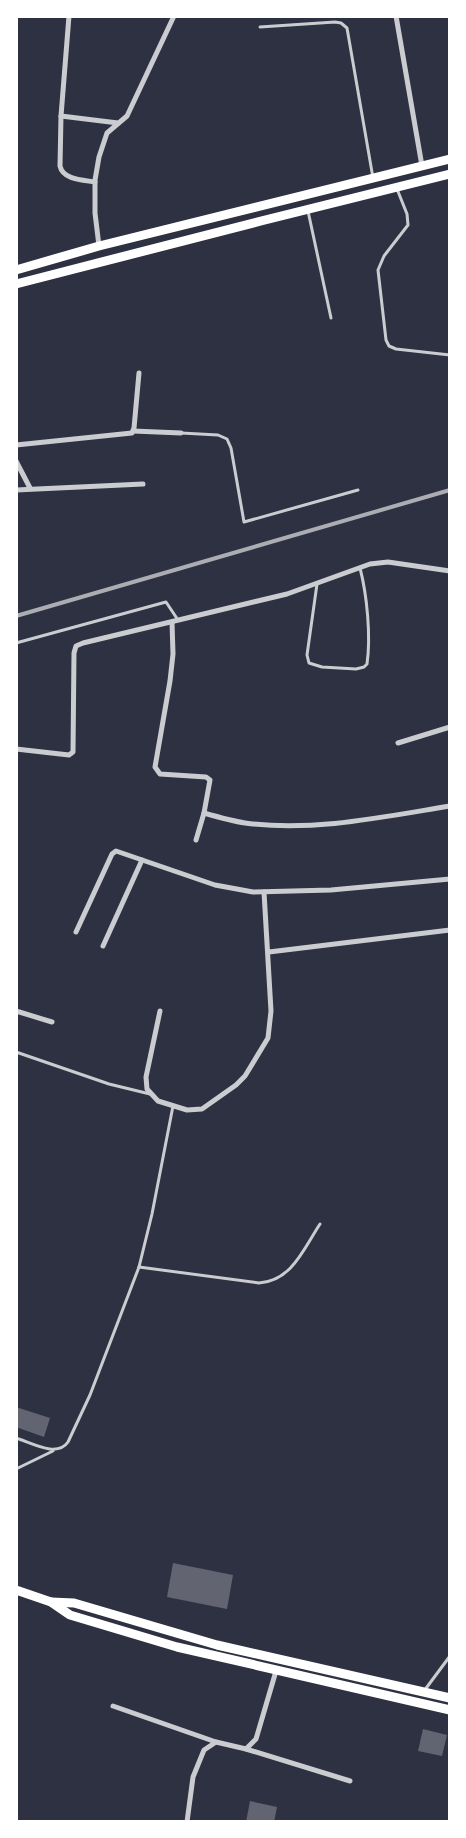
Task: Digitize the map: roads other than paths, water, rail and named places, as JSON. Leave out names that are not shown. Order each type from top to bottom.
[{"type":"main road","points":[[16,270],[99,246],[450,159]]},
{"type":"main road","points":[[16,284],[450,174]]},
{"type":"main road","points":[[16,1590],[51,1602],[70,1615],[177,1647],[450,1710]]},
{"type":"main road","points":[[51,1602],[74,1603],[217,1645],[450,1698]]},
{"type":"street","points":[[69,16],[61,116],[60,166],[62,172],[67,176],[95,182]]},
{"type":"street","points":[[99,246],[95,213],[95,182],[99,157],[107,132],[127,116],[174,16]]},
{"type":"street","points":[[396,16],[422,166]]},
{"type":"street","points":[[61,116],[118,123]]},
{"type":"street","points":[[133,431],[139,373]]},
{"type":"street","points":[[16,445],[126,434],[133,431],[181,433]]},
{"type":"street","points":[[16,461],[30,488]]},
{"type":"street","points":[[16,490],[143,484]]},
{"type":"street","points":[[16,749],[69,755],[73,752],[74,653],[76,646],[82,643],[287,594],[359,566],[388,562],[450,571]]},
{"type":"street","points":[[175,621],[171,672],[155,767],[160,774],[209,779],[211,783],[196,840]]},
{"type":"street","points":[[398,743],[450,727]]},
{"type":"street","points":[[204,813],[245,823],[305,825],[450,806]]},
{"type":"street","points":[[75,932],[112,854],[119,851],[215,885],[264,892],[331,890],[450,879]]},
{"type":"street","points":[[103,946],[142,860]]},
{"type":"street","points":[[160,1011],[146,1077],[150,1094],[158,1101],[192,1111],[207,1106],[245,1076],[263,1048],[270,1025],[264,892]]},
{"type":"street","points":[[268,952],[450,930]]},
{"type":"street","points":[[16,1011],[52,1022]]},
{"type":"street","points":[[246,1749],[256,1739],[276,1671]]},
{"type":"street","points":[[113,1706],[216,1742],[351,1781]]},
{"type":"street","points":[[187,1821],[193,1777],[204,1750],[216,1742]]},
{"type":"lane","points":[[260,27],[335,22],[347,28],[374,178]]},
{"type":"lane","points":[[396,188],[407,214],[408,225],[384,256],[378,270],[386,340],[389,346],[396,349],[450,355]]},
{"type":"lane","points":[[308,209],[331,318]]},
{"type":"lane","points":[[181,433],[218,435],[227,439],[231,448],[244,522],[358,490]]},
{"type":"lane","points":[[317,583],[308,662],[322,667],[360,668],[366,664],[368,646],[364,584],[359,566]]},
{"type":"lane","points":[[16,643],[166,602],[175,621]]},
{"type":"lane","points":[[16,1052],[109,1084],[150,1094]]},
{"type":"lane","points":[[16,1468],[66,1446],[86,1405],[139,1267],[153,1214],[173,1106]]},
{"type":"lane","points":[[139,1267],[259,1283],[268,1282],[282,1277],[289,1270],[320,1224]]},
{"type":"lane","points":[[16,1438],[54,1450]]},
{"type":"lane","points":[[423,1692],[450,1656]]},
{"type":"railway","points":[[16,616],[450,490]]}]
